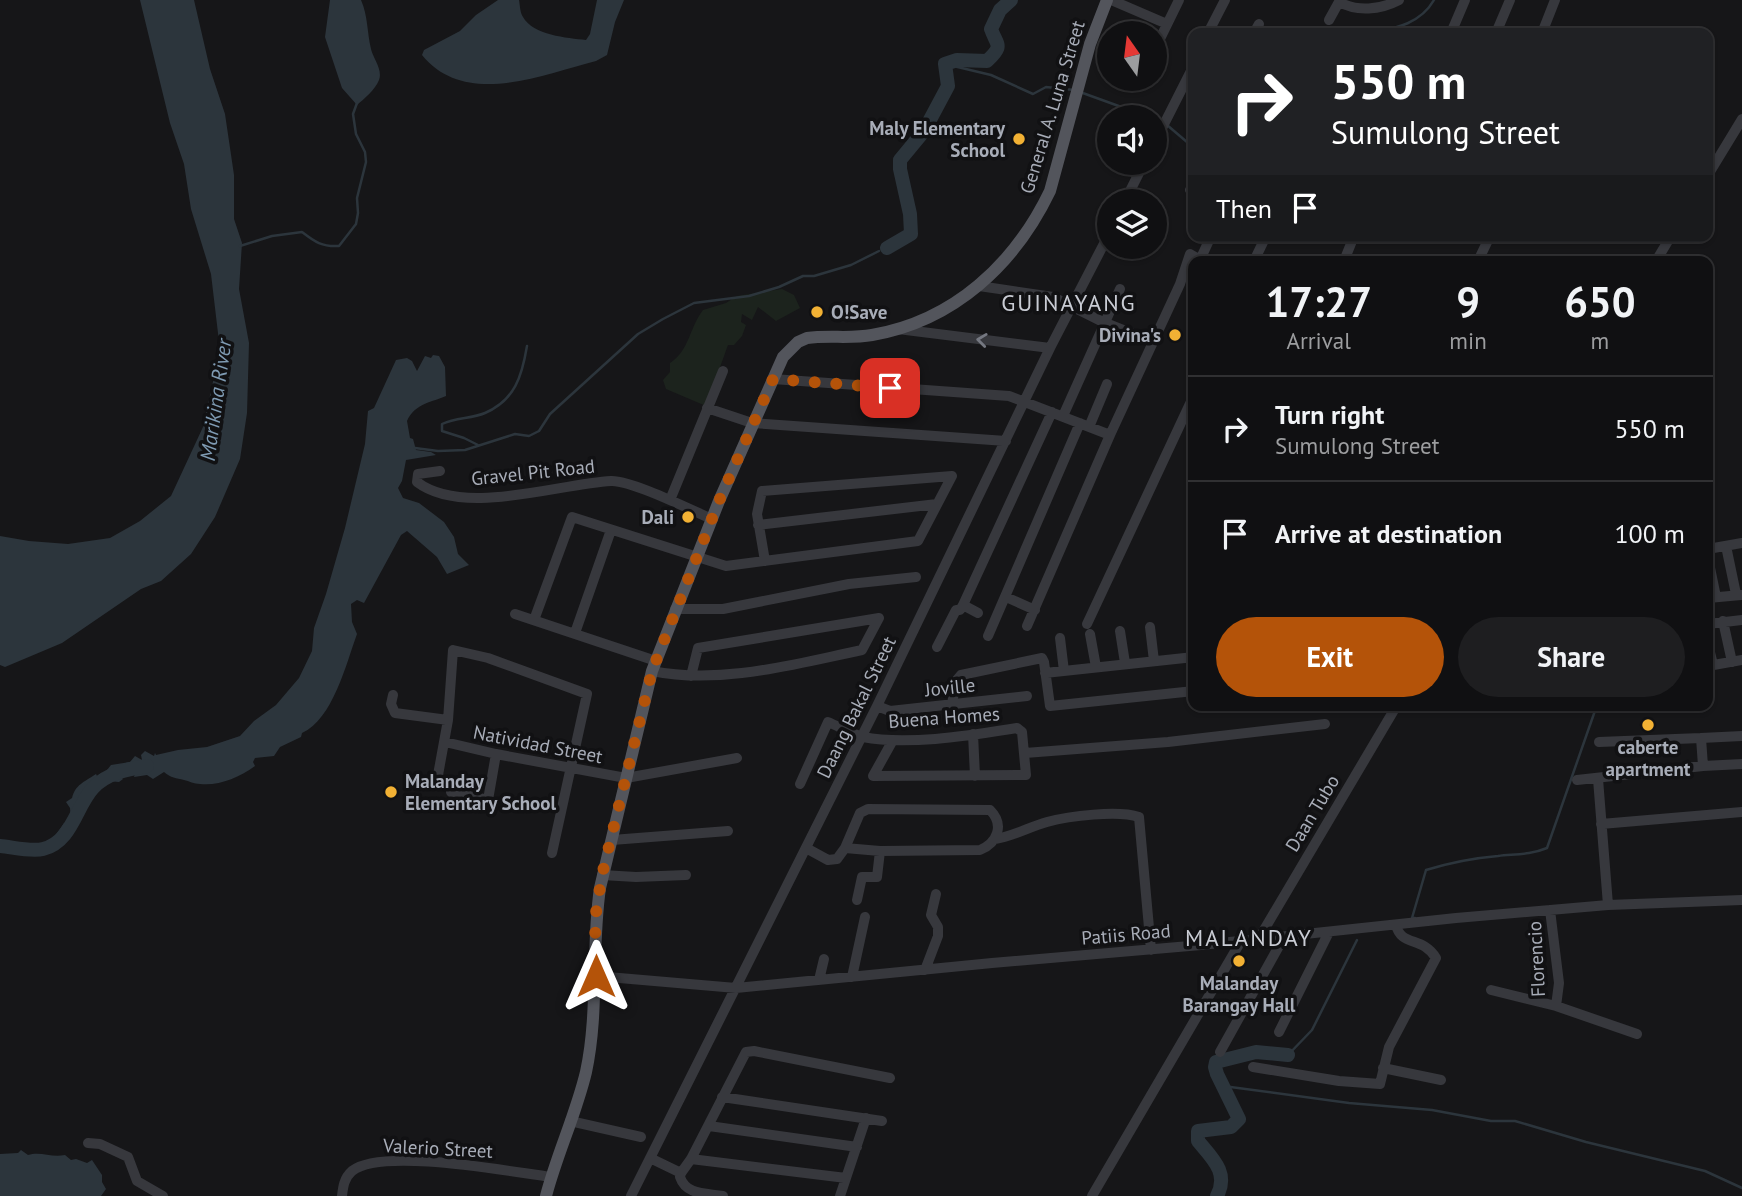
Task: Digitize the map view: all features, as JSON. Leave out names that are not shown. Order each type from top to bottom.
[{"type":"main road","name":"General A. Luna Street","points":[[546,1196],[586,1072],[596,976],[595,919],[602,875],[654,666],[752,423],[789,349],[807,338],[872,335],[930,317],[952,306],[979,286],[1008,256],[1046,200],[1090,44],[1109,0]]},
{"type":"street","points":[[1109,0],[1160,21]]},
{"type":"street","points":[[1167,24],[1179,0]]},
{"type":"street","points":[[1211,28],[1225,0]]},
{"type":"street","points":[[1329,20],[1339,1],[1353,9],[1391,4],[1399,0]]},
{"type":"street","points":[[1453,28],[1465,0]]},
{"type":"street","points":[[1498,28],[1510,0]]},
{"type":"street","points":[[1544,28],[1555,0]]},
{"type":"street","points":[[1167,120],[1188,77]]},
{"type":"street","points":[[1713,167],[1742,119]]},
{"type":"street","name":"Daang Bakal Street","points":[[631,1196],[862,737],[1050,348],[1097,258]]},
{"type":"street","points":[[1027,626],[1110,435],[1180,284],[1188,260]]},
{"type":"street","points":[[979,286],[1053,297],[1103,323],[1153,342]]},
{"type":"street","points":[[1063,416],[1103,323],[1121,289]]},
{"type":"street","points":[[895,329],[1050,348]]},
{"type":"street","points":[[670,500],[723,371]]},
{"type":"street","points":[[773,379],[1009,396],[1110,435]]},
{"type":"street","points":[[988,636],[1084,425],[1107,384]]},
{"type":"street","points":[[707,408],[752,423],[1006,441]]},
{"type":"street","points":[[1096,667],[1089,629],[1188,408]]},
{"type":"street","points":[[937,647],[956,610],[960,610],[1052,412]]},
{"type":"street","name":"Gravel Pit Road","points":[[440,471],[416,475],[418,484],[436,492],[460,497],[495,498],[614,481],[670,500],[712,519]]},
{"type":"street","points":[[534,620],[572,517],[726,566],[765,561],[918,541],[952,476],[762,491],[757,514],[765,561]]},
{"type":"street","points":[[758,525],[937,504]]},
{"type":"street","points":[[575,633],[611,530]]},
{"type":"street","points":[[1713,548],[1742,543]]},
{"type":"street","points":[[1713,598],[1739,595],[1726,547]]},
{"type":"street","points":[[675,609],[723,609],[849,584],[915,577]]},
{"type":"street","points":[[1006,597],[1034,610]]},
{"type":"street","points":[[962,605],[978,613]]},
{"type":"street","points":[[515,614],[575,633],[654,666],[691,676],[773,669],[862,650],[879,618],[698,648],[691,676]]},
{"type":"street","points":[[1713,623],[1742,620]]},
{"type":"street","points":[[1713,665],[1737,661],[1723,621]]},
{"type":"street","points":[[1150,627],[1154,660]]},
{"type":"street","points":[[1120,631],[1125,663]]},
{"type":"street","points":[[1059,638],[1064,671]]},
{"type":"street","points":[[438,775],[448,720],[453,650],[488,658],[587,694],[552,853]]},
{"type":"street","points":[[1045,673],[1188,657]]},
{"type":"street","points":[[953,704],[956,681],[964,673],[1042,659],[1048,704],[1053,707],[1188,692]]},
{"type":"street","points":[[393,695],[391,705],[395,713],[448,720]]},
{"type":"street","name":"Joville","points":[[877,706],[890,711],[1027,696]]},
{"type":"street","name":"Daan Tubo","points":[[1258,940],[1393,711]]},
{"type":"street","name":"Buena Homes","points":[[800,784],[828,722],[862,737],[893,740],[1017,728],[1022,732],[1025,753]]},
{"type":"street","points":[[893,740],[873,776],[1023,776],[1026,775],[1025,753],[1168,742],[1325,724]]},
{"type":"street","points":[[973,734],[975,776]]},
{"type":"street","points":[[1599,742],[1742,736]]},
{"type":"street","points":[[1701,738],[1703,766]]},
{"type":"street","name":"Natividad Street","points":[[445,742],[625,778],[737,758]]},
{"type":"street","points":[[451,792],[488,800],[496,754]]},
{"type":"street","points":[[1577,780],[1742,764]]},
{"type":"street","points":[[1598,779],[1608,905]]},
{"type":"street","points":[[806,848],[828,860],[837,859],[845,848],[860,813],[874,809],[990,810],[996,816],[995,838],[991,845],[980,850],[880,851],[845,848]]},
{"type":"street","points":[[1601,824],[1742,812]]},
{"type":"street","points":[[995,838],[1071,818],[1124,814],[1139,817],[1151,950]]},
{"type":"street","points":[[612,840],[727,831]]},
{"type":"street","points":[[857,900],[862,877],[877,877],[880,851]]},
{"type":"street","points":[[602,875],[686,875]]},
{"type":"street","points":[[925,970],[938,936],[938,927],[931,915],[936,894]]},
{"type":"street","name":"Patiis Road","points":[[596,976],[736,988],[1550,910],[1742,900]]},
{"type":"street","name":"Florencio","points":[[1550,910],[1559,983],[1556,1006]]},
{"type":"street","points":[[852,977],[865,917]]},
{"type":"street","points":[[1253,1067],[1380,1084],[1389,1047],[1436,958],[1427,946],[1402,937],[1396,925]]},
{"type":"street","points":[[1279,1032],[1329,932]]},
{"type":"street","points":[[1220,1052],[1284,937]]},
{"type":"street","points":[[1092,1196],[1241,941]]},
{"type":"street","points":[[820,980],[824,959]]},
{"type":"street","points":[[1491,990],[1556,1006],[1637,1034]]},
{"type":"street","points":[[723,1196],[690,1191],[683,1185],[680,1177],[709,1126],[743,1054],[749,1051],[890,1078]]},
{"type":"street","points":[[1383,1068],[1441,1080]]},
{"type":"street","points":[[722,1097],[882,1121]]},
{"type":"street","points":[[840,1196],[866,1118]]},
{"type":"street","points":[[570,1121],[640,1137]]},
{"type":"street","points":[[709,1126],[857,1147]]},
{"type":"street","points":[[88,1143],[100,1144],[128,1157],[137,1181],[163,1196]]},
{"type":"street","points":[[650,1158],[681,1173]]},
{"type":"street","points":[[691,1159],[846,1178]]},
{"type":"street","name":"Valerio Street","points":[[342,1196],[344,1182],[352,1171],[375,1162],[472,1165],[551,1177]]},
{"type":"shaded area","points":[[782,289],[794,295],[800,308],[776,321],[758,307],[752,320],[742,314],[741,322],[746,325],[742,336],[734,345],[728,345],[706,406],[666,389],[663,380],[670,372],[670,363],[682,352],[703,310],[726,303],[737,296]]},
{"type":"water","name":"Marikina River","points":[[140,0],[194,0],[210,69],[225,114],[234,175],[234,219],[242,243],[239,289],[249,343],[247,413],[240,459],[215,517],[191,554],[161,581],[141,589],[62,643],[5,667],[0,665],[0,536],[68,544],[110,538],[140,521],[171,496],[203,427],[220,350],[211,274],[191,209],[184,164],[170,123]]},
{"type":"water","points":[[330,0],[361,0],[365,12],[371,49],[380,76],[375,87],[357,105],[342,88],[325,37]]},
{"type":"water","points":[[498,0],[519,0],[523,17],[542,32],[586,40],[590,34],[597,0],[624,0],[615,22],[607,55],[596,61],[552,73],[504,83],[481,84],[460,80],[440,71],[422,55],[424,50],[460,31],[476,15]]},
{"type":"water","points":[[433,355],[439,356],[445,367],[446,396],[419,407],[407,421],[410,438],[413,439],[416,450],[436,455],[406,460],[398,488],[403,498],[419,503],[444,522],[454,537],[458,554],[469,565],[447,574],[437,557],[407,531],[401,535],[364,603],[357,600],[351,604],[352,622],[357,634],[343,675],[322,716],[302,733],[301,737],[280,747],[274,756],[255,758],[255,766],[242,774],[214,784],[196,784],[174,778],[164,772],[153,779],[147,775],[134,777],[136,772],[128,767],[120,776],[123,779],[119,782],[97,780],[79,802],[76,828],[67,826],[57,833],[64,823],[71,821],[70,808],[66,802],[72,798],[78,787],[96,774],[98,778],[111,765],[130,762],[135,756],[142,760],[141,755],[145,751],[154,756],[155,753],[156,755],[207,747],[240,736],[254,721],[276,705],[299,678],[312,651],[314,628],[345,528],[365,444],[368,411],[374,408],[396,360],[407,358],[412,361],[417,371],[425,356],[431,358]]},
{"type":"water","points":[[21,1150],[28,1155],[65,1155],[71,1160],[87,1163],[92,1160],[102,1175],[106,1189],[101,1196],[0,1196],[0,1154],[18,1153]]},
{"type":"waterway","points":[[887,248],[911,234],[900,160],[924,131],[948,86],[945,64],[957,60],[987,61],[996,52],[998,45],[991,29],[1000,10],[1011,0]]},
{"type":"waterway","points":[[1392,28],[1415,19],[1429,8],[1434,0]]},
{"type":"waterway","points":[[945,64],[991,75],[1033,94],[1046,87],[1074,90]]},
{"type":"waterway","points":[[1080,92],[1116,105]]},
{"type":"waterway","points":[[240,246],[272,236],[302,232],[319,243],[339,246],[356,224],[357,198],[366,162],[365,152],[356,134],[353,114],[357,103]]},
{"type":"waterway","points":[[1167,125],[1188,143]]},
{"type":"waterway","points":[[415,448],[465,450],[515,434],[529,436],[539,431],[550,414],[638,334],[663,319],[694,303],[749,296],[803,276],[814,276],[851,265],[879,251]]},
{"type":"waterway","points":[[478,445],[442,431],[442,424],[485,413],[504,401],[519,377],[527,346]]},
{"type":"waterway","points":[[1415,918],[1412,918],[1426,870],[1471,859],[1529,853],[1547,848],[1595,711]]},
{"type":"waterway","points":[[0,846],[33,850],[53,845],[67,831],[93,788],[118,772],[147,766]]},
{"type":"waterway","points":[[1288,1055],[1312,1030],[1357,940]]},
{"type":"waterway","points":[[1217,1196],[1220,1173],[1214,1160],[1198,1141],[1198,1131],[1231,1127],[1239,1119],[1217,1074],[1216,1062],[1256,1052],[1288,1055]]},
{"type":"waterway","points":[[1223,1086],[1349,1103],[1432,1110],[1491,1121],[1515,1121],[1586,1142],[1705,1171],[1742,1188]]},
{"type":"place","name":"Maly Elementary School","points":[[1019,139]]},
{"type":"place","name":"O!Save","points":[[817,312]]},
{"type":"place","name":"Divina's","points":[[1175,335]]},
{"type":"place","name":"Dali","points":[[688,517]]},
{"type":"place","name":"caberte apartment","points":[[1648,725]]},
{"type":"place","name":"Malanday Elementary School","points":[[391,792]]},
{"type":"place","name":"Malanday Barangay Hall","points":[[1239,961]]},
{"type":"district","name":"GUINAYANG","points":[[1069,303]]},
{"type":"district","name":"MALANDAY","points":[[1249,938]]},
{"type":"route","points":[[596,976],[595,919],[602,875],[652,671],[719,501],[773,379],[890,388]]}]
